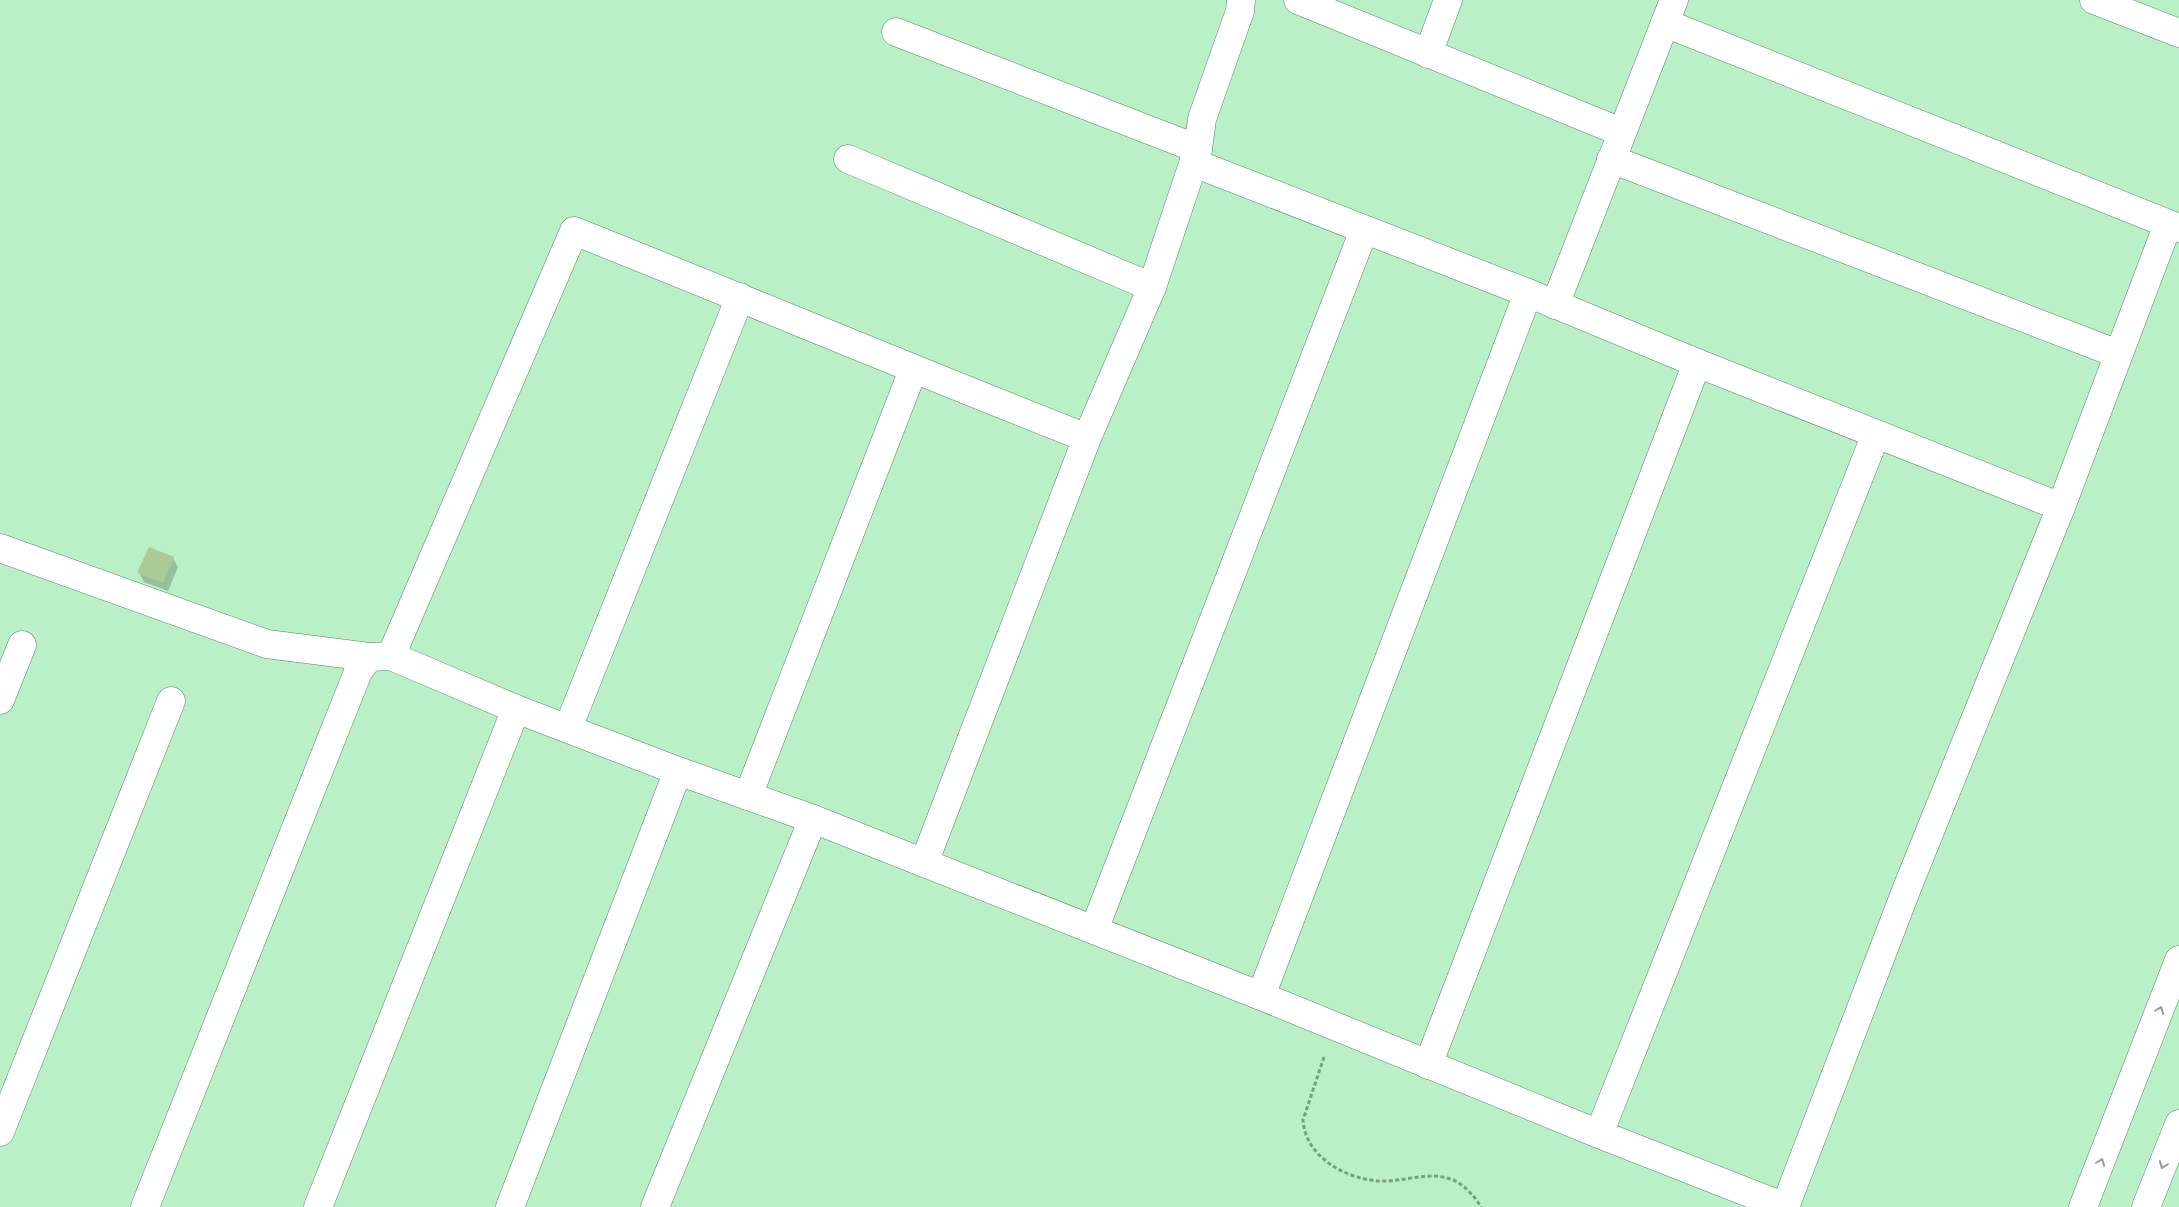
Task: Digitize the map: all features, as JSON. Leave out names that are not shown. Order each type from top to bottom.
[{"type":"street","points":[[924,863],[1087,438],[1152,287],[1196,156],[1202,119],[1240,11],[1241,0]]},
{"type":"street","points":[[1298,0],[1621,132]]},
{"type":"street","points":[[1428,54],[1448,0]]},
{"type":"street","points":[[2094,0],[2179,33]]},
{"type":"street","points":[[0,548],[267,644],[380,657],[678,771],[813,819],[1261,996],[1599,1134],[1785,1207],[1907,888],[2061,507],[2118,354],[2174,226],[1670,12],[1621,132],[1555,305]]},
{"type":"street","points":[[896,32],[1196,156],[1364,230],[1528,293],[1697,363],[2061,507]]},
{"type":"street","points":[[848,159],[1152,287]]},
{"type":"street","points":[[1611,159],[2118,354]]},
{"type":"street","points":[[1094,930],[1364,230]]},
{"type":"street","points":[[145,1207],[358,672],[380,657],[574,231],[740,297],[913,370],[1087,438]]},
{"type":"street","points":[[1261,996],[1528,293]]},
{"type":"street","points":[[568,728],[740,297]]},
{"type":"street","points":[[1428,1065],[1697,363]]},
{"type":"street","points":[[748,796],[913,370]]},
{"type":"street","points":[[1599,1134],[1876,434]]},
{"type":"street","points":[[0,700],[22,645]]},
{"type":"street","points":[[0,1132],[171,701]]},
{"type":"street","points":[[322,1206],[516,709]]},
{"type":"street","points":[[510,1207],[678,771]]},
{"type":"street","points":[[655,1207],[813,819]]},
{"type":"street","points":[[2083,1207],[2179,960]]},
{"type":"street","points":[[2146,1207],[2179,1124]]},
{"type":"path","points":[[1336,1027],[1303,1120],[1309,1144],[1329,1163],[1364,1178],[1380,1181],[1432,1177],[1447,1178],[1469,1191],[1481,1207]]},
{"type":"building","points":[[149,547],[174,557],[163,583],[137,573]]}]
